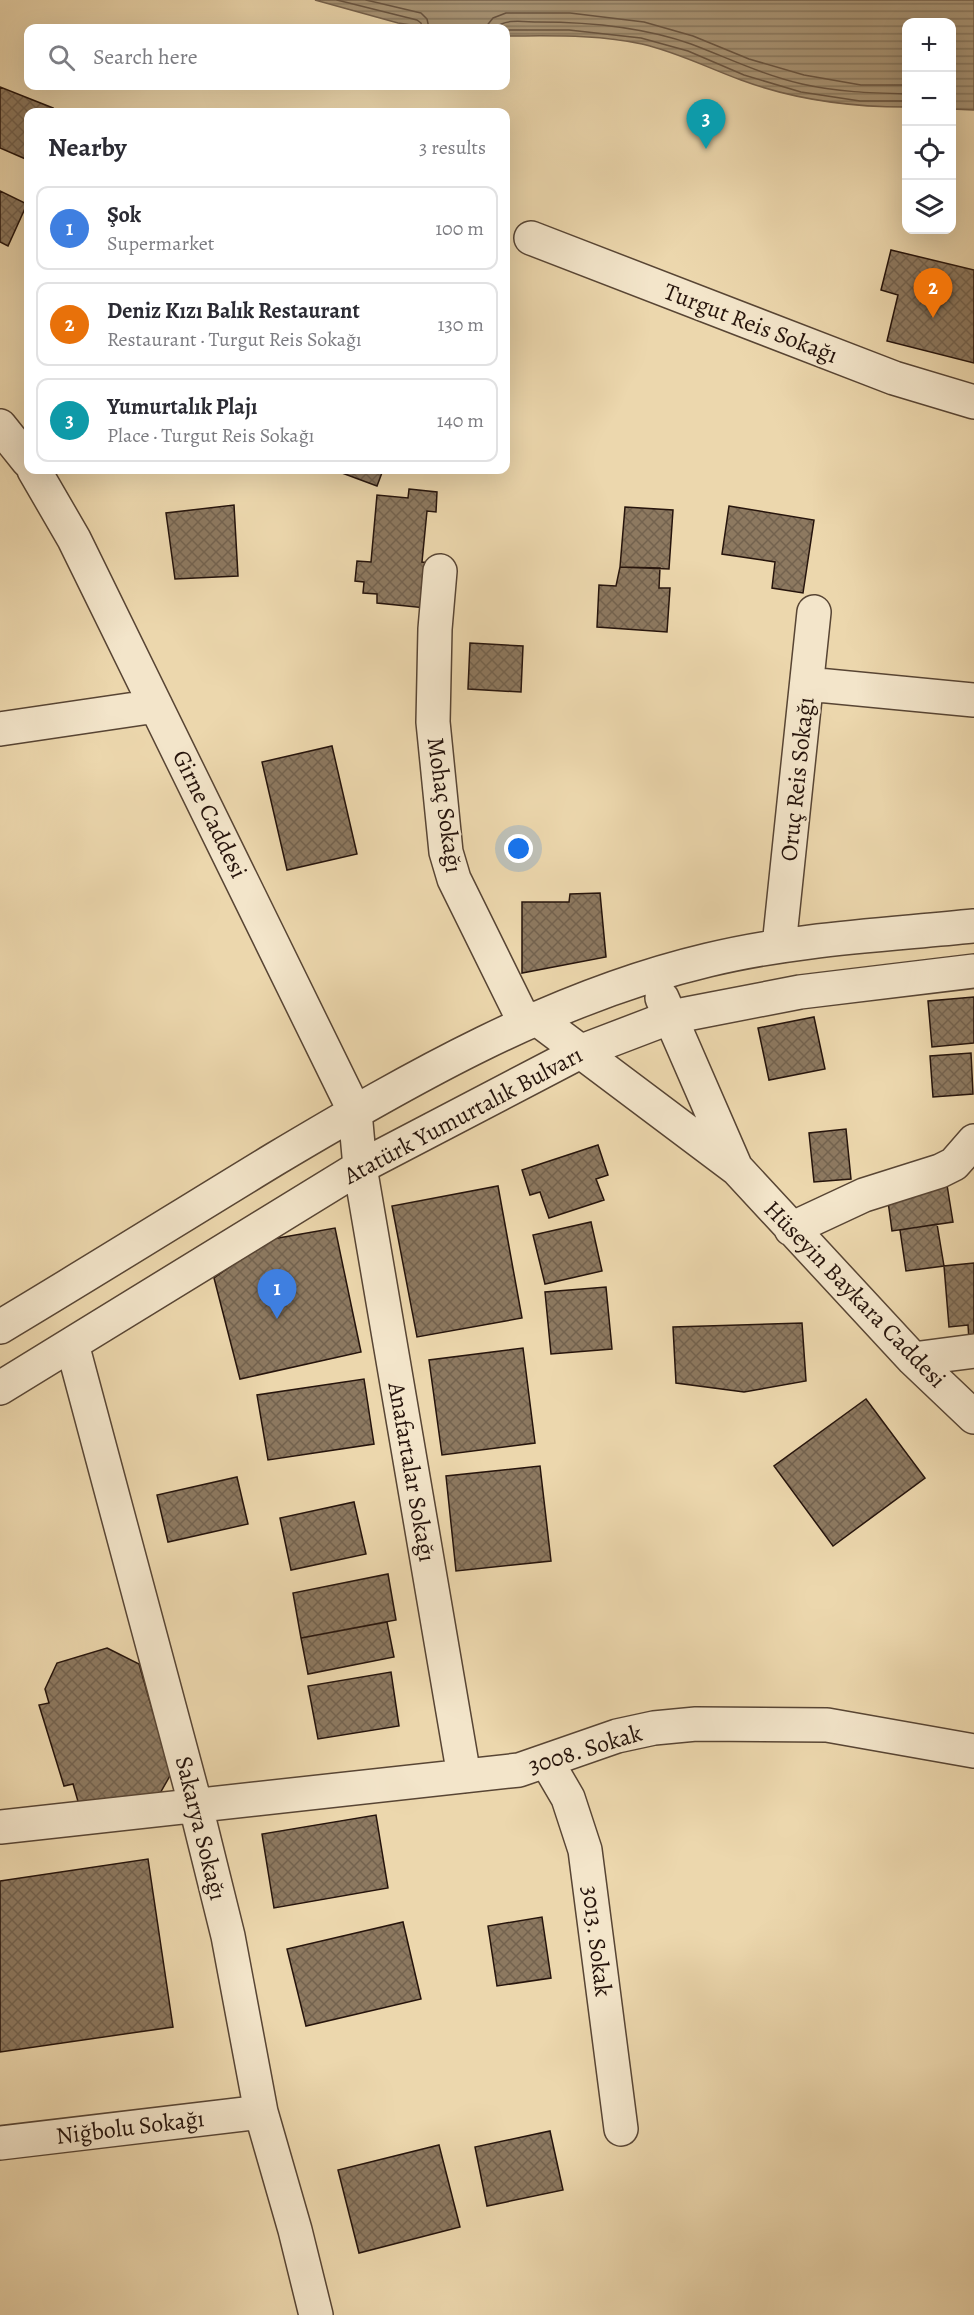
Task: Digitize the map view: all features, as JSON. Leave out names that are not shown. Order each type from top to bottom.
[{"type":"street","name":"Turgut Reis Sokağı","points":[[531,238],[894,378],[974,402]]},
{"type":"street","points":[[0,426],[24,456]]},
{"type":"street","name":"Girne Caddesi","points":[[36,474],[74,539],[355,1112],[360,1167]]},
{"type":"street","name":"Mohaç Sokağı","points":[[440,571],[435,628],[433,722],[446,852],[454,879],[531,1021]]},
{"type":"street","name":"Oruç Reis Sokağı","points":[[779,946],[814,612]]},
{"type":"street","points":[[807,684],[974,700]]},
{"type":"street","points":[[0,729],[156,706]]},
{"type":"street","name":"Atatürk Yumurtalık Bulvarı","points":[[0,1328],[355,1112],[440,1065],[531,1021],[652,975],[708,960],[779,946],[974,926]]},
{"type":"street","name":"Atatürk Yumurtalık Bulvarı","points":[[0,1388],[360,1167],[582,1051],[671,1017],[800,992],[974,971]]},
{"type":"street","name":"Hüseyin Baykara Caddesi","points":[[652,975],[737,1169]]},
{"type":"street","name":"Hüseyin Baykara Caddesi","points":[[531,1021],[582,1051],[737,1169],[913,1359],[974,1417]]},
{"type":"street","points":[[791,1228],[864,1195],[947,1168],[964,1155],[974,1141]]},
{"type":"street","name":"Anafartalar Sokağı","points":[[360,1167],[464,1776]]},
{"type":"street","name":"Sakarya Sokağı","points":[[72,1344],[196,1807],[228,1936],[261,2112],[295,2230],[316,2315]]},
{"type":"street","points":[[913,1359],[974,1351]]},
{"type":"street","name":"3008. Sokak","points":[[0,1827],[519,1770],[617,1736],[654,1728],[696,1724],[827,1725],[974,1751]]},
{"type":"street","name":"3013. Sokak","points":[[547,1762],[568,1798],[585,1850],[621,2128]]},
{"type":"street","name":"Niğbolu Sokağı","points":[[0,2143],[261,2112]]},
{"type":"water","points":[[315,0],[974,0],[974,110],[956,109],[956,18],[902,18],[902,107],[843,104],[782,93],[741,80],[668,51],[625,41],[574,36],[510,36],[510,24],[405,24]]},
{"type":"building","points":[[0,87],[53,108],[24,108],[24,158],[0,148]]},
{"type":"building","points":[[0,191],[24,203],[24,211],[8,246],[0,242]]},
{"type":"building","points":[[891,250],[974,270],[974,363],[887,341],[898,295],[881,290]]},
{"type":"building","points":[[345,474],[382,474],[377,486]]},
{"type":"building","points":[[409,489],[437,492],[436,512],[427,511],[422,562],[430,563],[426,608],[377,603],[377,594],[363,593],[364,582],[355,581],[357,561],[371,562],[377,495],[408,498]]},
{"type":"building","points":[[234,505],[238,576],[175,579],[166,513]]},
{"type":"building","points":[[729,506],[814,520],[803,593],[772,588],[775,562],[722,554]]},
{"type":"building","points":[[625,507],[673,510],[669,569],[620,567]]},
{"type":"building","points":[[620,567],[660,568],[659,588],[670,588],[667,632],[597,627],[599,585],[616,586]]},
{"type":"building","points":[[470,643],[523,646],[521,692],[468,689]]},
{"type":"building","points":[[332,746],[357,854],[287,870],[262,762]]},
{"type":"building","points":[[600,893],[606,957],[522,973],[522,902],[569,902],[570,894]]},
{"type":"building","points":[[974,997],[974,1043],[932,1047],[928,1001]]},
{"type":"building","points":[[814,1017],[825,1069],[769,1080],[758,1028]]},
{"type":"building","points":[[971,1053],[973,1094],[933,1097],[930,1056]]},
{"type":"building","points":[[846,1129],[851,1179],[814,1182],[809,1133]]},
{"type":"building","points":[[598,1145],[608,1175],[596,1179],[604,1200],[549,1218],[540,1192],[530,1195],[522,1170]]},
{"type":"building","points":[[947,1185],[953,1222],[892,1231],[887,1194]]},
{"type":"building","points":[[498,1186],[522,1318],[417,1337],[392,1206]]},
{"type":"building","points":[[591,1222],[602,1271],[545,1284],[533,1235]]},
{"type":"building","points":[[937,1224],[944,1266],[906,1271],[900,1230]]},
{"type":"building","points":[[335,1228],[361,1352],[240,1379],[214,1278],[267,1240]]},
{"type":"building","points":[[974,1263],[974,1339],[969,1340],[968,1325],[949,1327],[944,1266]]},
{"type":"building","points":[[606,1287],[612,1349],[551,1354],[545,1292]]},
{"type":"building","points":[[802,1323],[806,1381],[744,1392],[676,1383],[673,1327]]},
{"type":"building","points":[[523,1348],[535,1443],[442,1455],[429,1360]]},
{"type":"building","points":[[364,1379],[374,1444],[268,1460],[257,1395]]},
{"type":"building","points":[[866,1399],[925,1478],[833,1546],[774,1466]]},
{"type":"building","points":[[540,1466],[551,1561],[456,1571],[446,1476]]},
{"type":"building","points":[[237,1477],[248,1524],[168,1542],[157,1495]]},
{"type":"building","points":[[354,1502],[366,1554],[291,1570],[280,1518]]},
{"type":"building","points":[[388,1574],[396,1620],[301,1638],[293,1593]]},
{"type":"building","points":[[387,1622],[394,1657],[308,1674],[301,1638]]},
{"type":"building","points":[[107,1648],[139,1664],[171,1774],[159,1795],[79,1805],[73,1784],[64,1786],[39,1705],[49,1703],[45,1689],[57,1663]]},
{"type":"building","points":[[391,1672],[399,1726],[318,1739],[308,1686]]},
{"type":"building","points":[[376,1815],[388,1888],[274,1908],[262,1834]]},
{"type":"building","points":[[148,1859],[173,2027],[0,2052],[0,1881]]},
{"type":"building","points":[[542,1917],[551,1978],[497,1986],[488,1926]]},
{"type":"building","points":[[403,1922],[421,1999],[306,2026],[287,1949]]},
{"type":"building","points":[[550,2131],[563,2190],[487,2206],[475,2147]]},
{"type":"building","points":[[439,2145],[460,2227],[359,2253],[338,2170]]},
{"type":"place","name":"Yumurtalık Plajı","points":[[706,149]]},
{"type":"place","name":"Deniz Kızı Balık Restaurant","points":[[933,318]]},
{"type":"place","name":"Şok","points":[[277,1319]]}]
